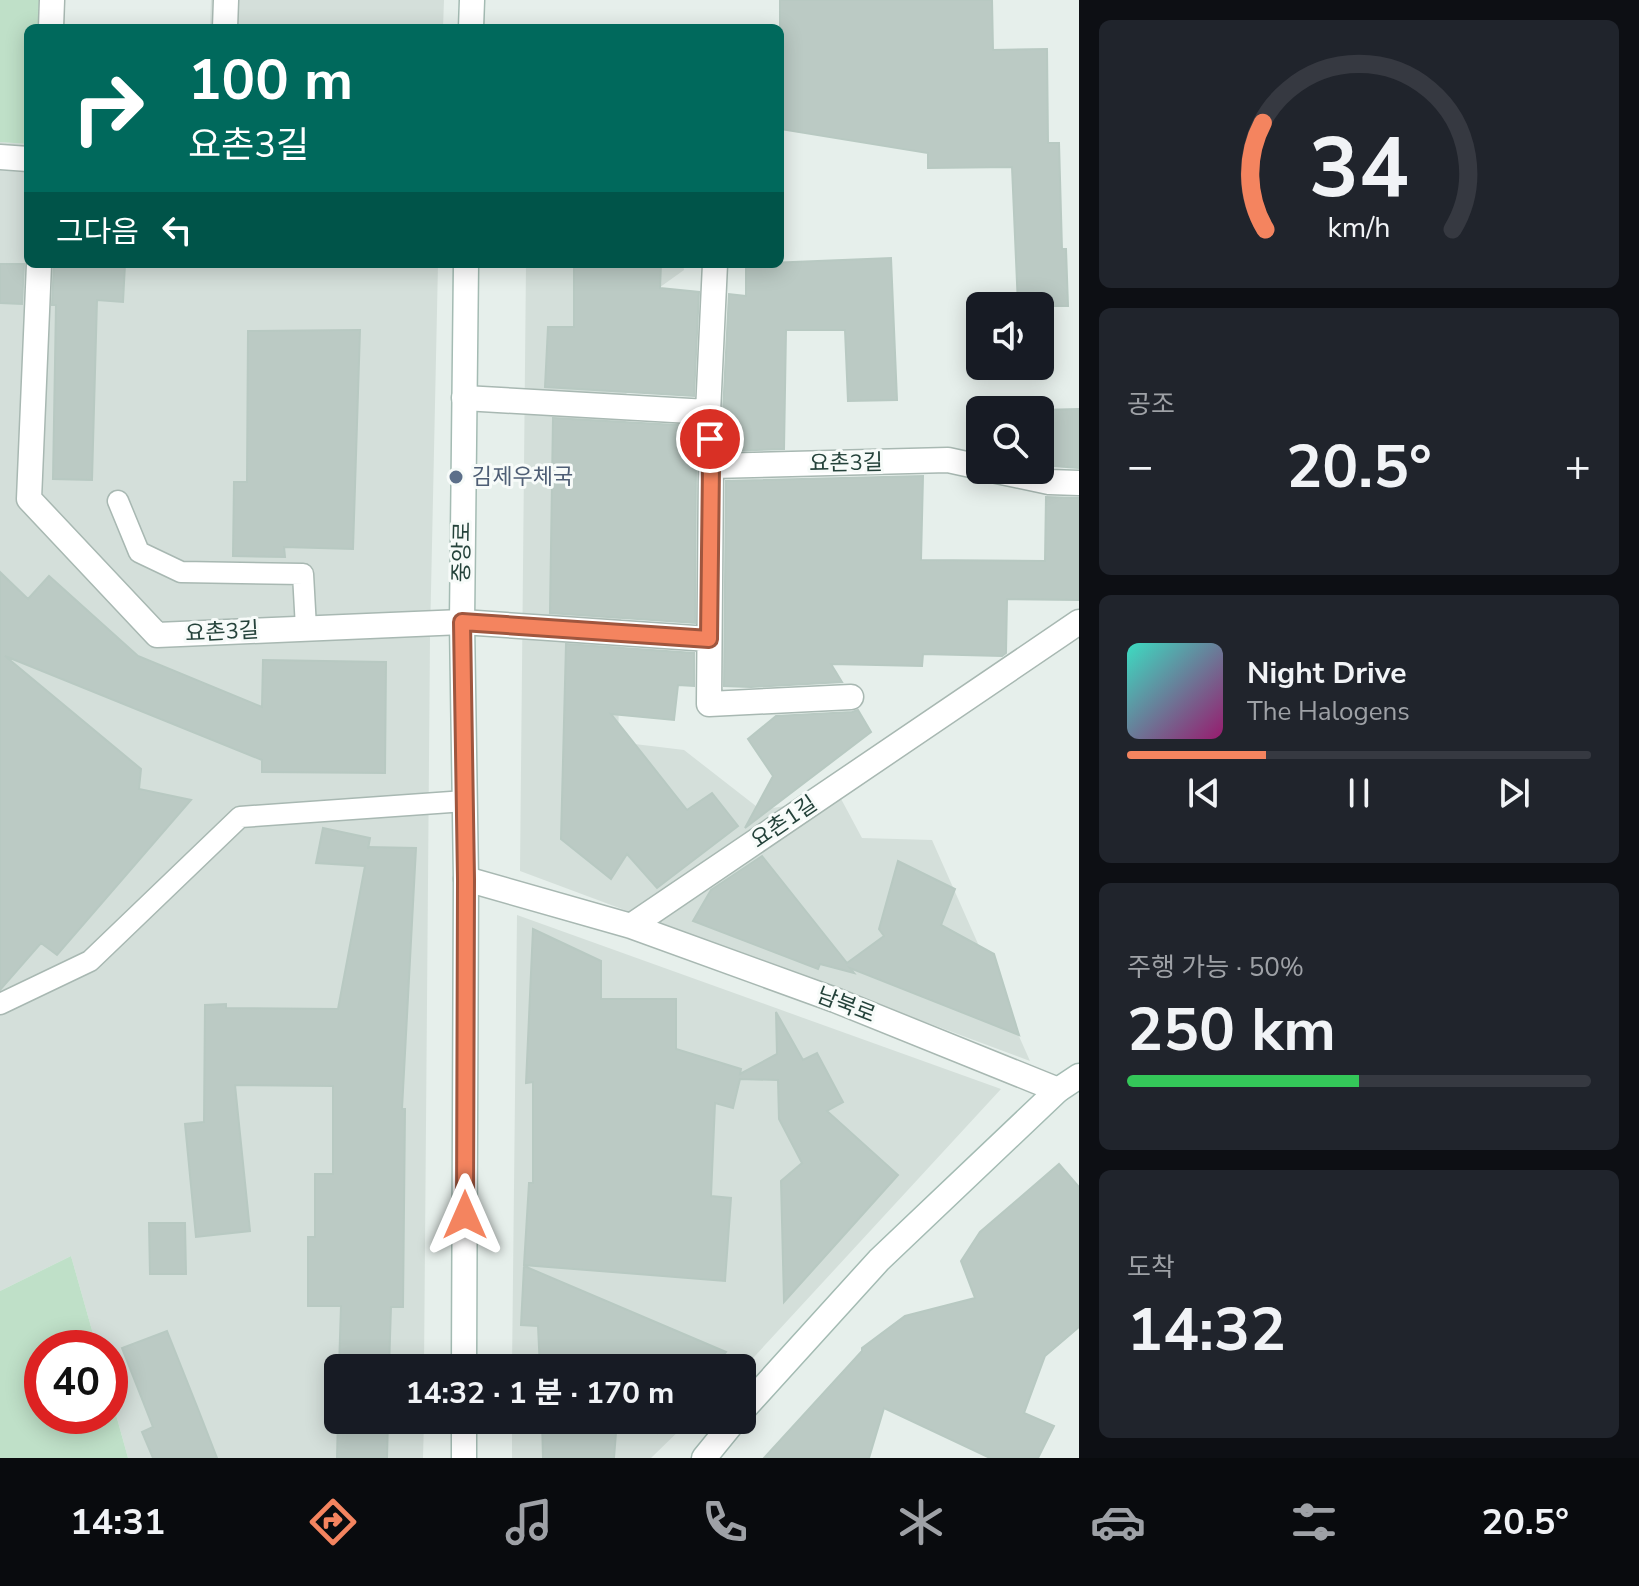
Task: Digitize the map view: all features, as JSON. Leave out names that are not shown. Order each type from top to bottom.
[{"type":"street","points":[[51,24],[52,0]]},
{"type":"street","points":[[225,24],[226,0]]},
{"type":"street","points":[[471,24],[472,0]]},
{"type":"street","points":[[0,157],[24,159]]},
{"type":"street","name":"요촌3길","points":[[39,268],[29,499],[157,635],[462,622],[709,639]]},
{"type":"street","name":"중앙로","points":[[464,1354],[466,879],[462,622],[466,268]]},
{"type":"street","points":[[715,268],[708,412],[711,466],[709,704],[851,697]]},
{"type":"street","points":[[464,398],[708,412]]},
{"type":"street","name":"요촌3길","points":[[711,466],[948,460],[966,464]]},
{"type":"street","points":[[1054,482],[1079,483]]},
{"type":"street","name":"요촌1길","points":[[631,926],[1079,622]]},
{"type":"street","points":[[466,879],[631,926]]},
{"type":"street","name":"남북로","points":[[631,926],[835,1000],[1058,1090]]},
{"type":"street","points":[[756,1396],[879,1260],[1058,1090],[1079,1076]]},
{"type":"street","points":[[464,1434],[464,1458]]},
{"type":"street","points":[[704,1458],[724,1434]]},
{"type":"lane","points":[[118,501],[139,552],[181,572],[303,574],[306,628]]},
{"type":"lane","points":[[0,1004],[90,961],[240,817],[465,801]]},
{"type":"shaded area","points":[[211,0],[444,0],[443,24],[210,24]]},
{"type":"shaded area","points":[[0,142],[24,144],[24,268],[438,268],[430,638],[424,1354],[324,1354],[324,1434],[424,1434],[423,1458],[128,1458],[121,1434],[128,1434],[128,1330],[92,1330],[71,1256],[0,1291]]},
{"type":"shaded area","points":[[526,268],[684,268],[649,295],[629,294],[618,742],[684,750],[761,810],[840,797],[862,838],[932,840],[1030,1061],[520,871]]},
{"type":"shaded area","points":[[517,915],[1001,1089],[756,1355],[512,1354]]},
{"type":"shaded area","points":[[512,1434],[676,1434],[651,1458],[512,1458]]},
{"type":"green space","points":[[0,0],[42,0],[40,24],[24,24],[24,144],[0,142]]},
{"type":"green space","points":[[71,1256],[92,1330],[24,1330],[24,1434],[121,1434],[128,1458],[0,1458],[0,1291]]},
{"type":"building","points":[[780,0],[992,0],[993,50],[1047,49],[1048,143],[1059,143],[1062,249],[1066,249],[1068,306],[1054,306],[1054,292],[1017,292],[1012,167],[928,168],[928,153],[784,130],[784,24],[780,24]]},
{"type":"building","points":[[891,258],[897,400],[848,401],[845,330],[786,330],[784,449],[725,451],[723,412],[729,294],[746,296],[746,268],[784,268],[784,262]]},
{"type":"building","points":[[0,264],[24,264],[22,304],[0,303]]},
{"type":"building","points":[[54,268],[125,268],[123,302],[97,300],[92,480],[53,479],[56,305],[52,305]]},
{"type":"building","points":[[574,268],[661,268],[660,288],[699,292],[694,396],[545,387],[548,327],[574,327]]},
{"type":"building","points":[[360,330],[353,549],[284,547],[285,557],[233,556],[234,482],[247,482],[248,331]]},
{"type":"building","points":[[1079,409],[1079,468],[1054,466],[1054,410]]},
{"type":"building","points":[[553,418],[694,426],[695,623],[550,613]]},
{"type":"building","points":[[923,476],[921,560],[1045,561],[1046,497],[1079,498],[1079,600],[1007,599],[1006,653],[1002,656],[923,654],[922,666],[831,664],[842,682],[724,686],[726,481]]},
{"type":"building","points":[[0,572],[28,599],[49,576],[138,656],[262,707],[263,660],[386,662],[385,773],[262,772],[262,760],[5,656],[141,769],[139,789],[191,800],[57,955],[41,943],[0,990]]},
{"type":"building","points":[[566,644],[694,653],[694,686],[678,685],[674,720],[611,714],[687,810],[712,793],[738,826],[657,888],[627,854],[611,879],[561,839]]},
{"type":"building","points":[[858,710],[871,732],[745,828],[773,776],[748,739],[776,716]]},
{"type":"building","points":[[323,828],[370,838],[368,847],[416,848],[402,1109],[405,1109],[403,1307],[391,1307],[389,1354],[339,1354],[341,1306],[308,1306],[308,1237],[315,1237],[315,1174],[333,1174],[333,1086],[235,1085],[250,1231],[196,1237],[185,1124],[204,1122],[205,1005],[338,1009],[365,866],[316,863]]},
{"type":"building","points":[[762,856],[847,963],[884,936],[879,929],[898,861],[955,889],[941,925],[994,954],[1019,1035],[850,968],[854,973],[820,964],[818,969],[693,921],[711,890]]},
{"type":"building","points":[[533,929],[601,961],[601,999],[676,999],[676,1049],[741,1069],[740,1074],[777,1054],[776,1012],[803,1060],[817,1053],[843,1102],[827,1111],[898,1175],[784,1302],[781,1181],[802,1163],[779,1119],[778,1080],[740,1079],[733,1108],[715,1103],[711,1196],[731,1198],[725,1281],[524,1265],[529,1183],[533,1183],[533,1082],[526,1083]]},
{"type":"building","points":[[1059,1164],[1079,1187],[1079,1327],[1045,1356],[1024,1413],[1054,1426],[1038,1458],[990,1458],[884,1408],[869,1458],[764,1458],[862,1348],[905,1316],[975,1298],[961,1261],[980,1232]]},
{"type":"building","points":[[149,1223],[185,1223],[186,1274],[150,1274]]},
{"type":"building","points":[[524,1266],[726,1352],[539,1354],[538,1326],[521,1325]]},
{"type":"building","points":[[167,1331],[217,1458],[153,1458],[142,1432],[153,1427],[128,1363],[128,1346]]},
{"type":"building","points":[[338,1434],[388,1434],[387,1458],[337,1458]]},
{"type":"building","points":[[542,1434],[616,1434],[614,1458],[543,1458]]},
{"type":"place","name":"김제우체국","points":[[456,477]]},
{"type":"route","points":[[465,1215],[466,879],[462,622],[709,639],[710,439]]}]
